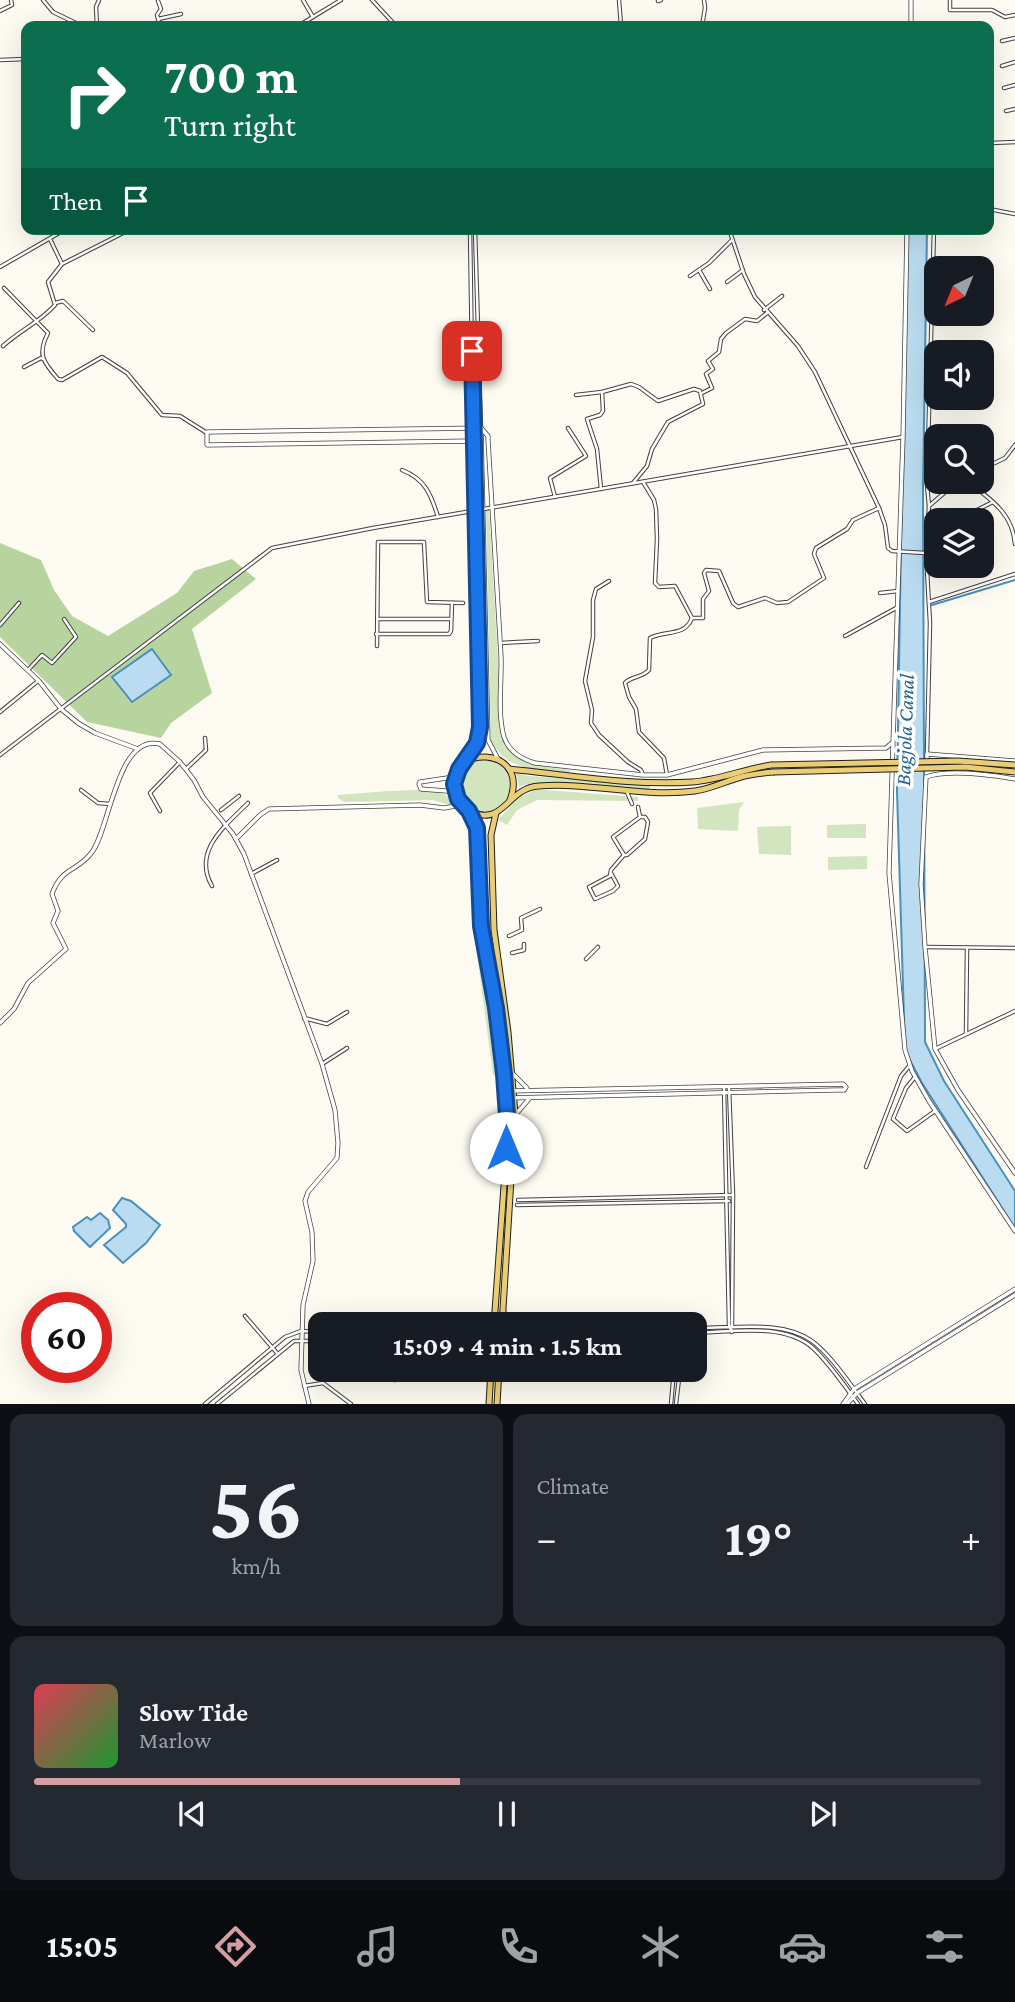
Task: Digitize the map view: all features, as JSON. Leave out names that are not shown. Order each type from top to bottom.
[{"type":"main road","points":[[496,813],[482,815],[469,811],[458,799],[454,784],[459,769],[465,763],[484,755],[498,759],[509,769],[514,784],[510,800]]},
{"type":"main road","points":[[509,769],[641,783],[712,780],[749,768],[771,765],[958,761],[1015,763]]},
{"type":"main road","points":[[503,1311],[515,1114],[494,930],[491,835],[496,813],[519,791],[541,786],[627,792],[694,791],[751,774],[773,772],[965,767],[1015,772]]},
{"type":"main road","points":[[469,811],[477,828],[481,926],[496,1008],[508,1130],[495,1312]]},
{"type":"main road","points":[[489,1404],[490,1382]]},
{"type":"main road","points":[[497,1404],[498,1383]]},
{"type":"street","points":[[0,11],[12,5],[10,0]]},
{"type":"street","points":[[43,0],[54,12],[72,21]]},
{"type":"street","points":[[97,21],[96,8],[99,0]]},
{"type":"street","points":[[303,0],[313,17]]},
{"type":"street","points":[[306,21],[341,0]]},
{"type":"street","points":[[372,0],[391,21]]},
{"type":"street","points":[[619,0],[621,21]]},
{"type":"street","points":[[703,21],[704,0]]},
{"type":"street","points":[[911,0],[911,21]]},
{"type":"street","points":[[950,0],[950,10],[992,10],[1005,17],[1015,15]]},
{"type":"street","points":[[158,1],[161,9],[157,15],[158,19],[181,14]]},
{"type":"street","points":[[387,17],[388,21]]},
{"type":"street","points":[[1002,41],[1015,38]]},
{"type":"street","points":[[0,60],[21,60]]},
{"type":"street","points":[[1002,66],[1015,62]]},
{"type":"street","points":[[1004,88],[1015,85]]},
{"type":"street","points":[[1006,111],[1015,109]]},
{"type":"street","points":[[994,143],[1015,142]]},
{"type":"street","points":[[994,210],[1015,214]]},
{"type":"street","points":[[0,267],[56,235]]},
{"type":"street","points":[[3,346],[53,308],[55,303],[48,282],[62,264],[119,235]]},
{"type":"street","points":[[465,763],[477,743],[480,727],[470,235]]},
{"type":"street","points":[[475,235],[488,740],[498,759]]},
{"type":"street","points":[[731,235],[755,297],[806,358],[879,509],[885,525],[888,548],[892,551],[924,553]]},
{"type":"street","points":[[907,235],[889,873],[904,1041],[915,1077],[1015,1231]]},
{"type":"street","points":[[934,235],[934,256]]},
{"type":"street","points":[[50,239],[62,264]]},
{"type":"street","points":[[690,276],[732,240]]},
{"type":"street","points":[[699,270],[710,289]]},
{"type":"street","points":[[727,282],[743,270]]},
{"type":"street","points":[[4,288],[48,333],[40,347],[43,359],[56,378],[61,380],[102,357],[127,373],[162,415],[180,416],[207,433],[481,428],[488,436],[504,736],[513,752],[523,759],[573,768],[667,775],[763,750],[886,748],[893,742]]},
{"type":"street","points":[[702,393],[712,388],[706,374],[713,369],[708,361],[719,352],[723,336],[747,318],[759,320],[782,296]]},
{"type":"street","points":[[55,303],[64,301],[93,330]]},
{"type":"street","points":[[929,506],[927,485],[933,326]]},
{"type":"street","points":[[24,367],[43,359]]},
{"type":"street","points":[[576,395],[602,392],[631,384],[658,401],[694,389],[702,393],[704,402],[701,406],[674,418],[666,425],[652,449],[647,466],[632,484]]},
{"type":"street","points":[[601,489],[597,449],[587,419],[600,415],[603,411],[602,392]]},
{"type":"street","points":[[555,497],[550,478],[586,456],[568,428]]},
{"type":"street","points":[[207,433],[207,445],[481,440]]},
{"type":"street","points":[[0,755],[272,548],[492,507],[903,437]]},
{"type":"street","points":[[994,464],[1001,461],[1015,445]]},
{"type":"street","points":[[1011,451],[1015,456]]},
{"type":"street","points":[[402,470],[420,479],[433,500],[438,517]]},
{"type":"street","points":[[643,482],[656,509],[654,583],[659,587],[675,586],[692,618]]},
{"type":"street","points":[[929,506],[943,494]]},
{"type":"street","points":[[983,494],[1010,522],[1015,544]]},
{"type":"street","points":[[981,508],[993,502]]},
{"type":"street","points":[[692,618],[704,617],[703,599],[709,591],[704,573],[706,570],[717,570],[720,573],[733,603],[738,607],[765,598],[777,603],[788,602],[824,578],[814,554],[816,548],[847,530],[853,520],[879,509]]},
{"type":"street","points":[[377,646],[376,544],[379,542],[424,542],[426,601],[463,603]]},
{"type":"street","points":[[929,602],[1015,574]]},
{"type":"street","points":[[928,578],[927,754],[921,884],[935,1049],[963,1098],[1015,1173]]},
{"type":"street","points":[[609,581],[598,587],[593,600],[593,637],[585,681],[592,713],[591,723],[599,735],[641,770],[643,775]]},
{"type":"street","points":[[880,593],[898,591]]},
{"type":"street","points":[[0,625],[19,603]]},
{"type":"street","points":[[376,635],[449,634],[452,603]]},
{"type":"street","points":[[845,636],[898,607]]},
{"type":"street","points":[[27,670],[41,655],[52,663],[76,637],[65,618]]},
{"type":"street","points":[[667,775],[664,758],[639,732],[636,709],[625,683],[649,670],[650,638],[683,630],[692,618]]},
{"type":"street","points":[[376,619],[452,619]]},
{"type":"street","points":[[500,643],[538,641]]},
{"type":"street","points":[[0,645],[38,681],[61,709],[86,728],[138,749]]},
{"type":"street","points":[[0,712],[38,681]]},
{"type":"street","points":[[186,769],[206,750],[205,738]]},
{"type":"street","points":[[0,1023],[14,1009],[29,983],[66,949],[53,923],[58,911],[52,893],[62,875],[86,859],[95,849],[122,774],[138,749],[150,743],[160,744],[186,769],[203,797],[219,812],[236,839],[322,1064],[335,1110],[338,1143],[335,1161],[307,1192],[305,1200],[312,1233],[313,1261],[303,1305],[301,1376],[309,1404]]},
{"type":"street","points":[[927,754],[1015,763]]},
{"type":"street","points":[[160,811],[150,793],[180,762]]},
{"type":"street","points":[[572,776],[573,768]]},
{"type":"street","points":[[458,799],[447,791],[421,789],[419,784],[447,778],[459,769]]},
{"type":"street","points":[[926,776],[937,774],[1015,779]]},
{"type":"street","points":[[81,790],[97,803],[110,804]]},
{"type":"street","points":[[627,792],[632,804]]},
{"type":"street","points":[[219,812],[239,796]]},
{"type":"street","points":[[212,886],[205,868],[206,857],[215,835],[228,826],[248,803]]},
{"type":"street","points":[[236,839],[260,814],[269,809],[420,805],[444,808],[462,805]]},
{"type":"street","points":[[638,807],[640,817]]},
{"type":"street","points":[[611,873],[618,886],[595,899],[589,887],[610,876],[611,873],[624,855],[645,839],[648,822],[645,817],[640,817],[613,837],[624,855]]},
{"type":"street","points":[[251,874],[277,860]]},
{"type":"street","points":[[509,936],[522,930],[521,918],[540,909]]},
{"type":"street","points":[[512,953],[524,950],[524,944]]},
{"type":"street","points":[[586,959],[597,947]]},
{"type":"street","points":[[925,947],[1015,948]]},
{"type":"street","points":[[966,1034],[967,948]]},
{"type":"street","points":[[935,1049],[1015,1011]]},
{"type":"street","points":[[305,1022],[327,1024],[347,1012]]},
{"type":"street","points":[[322,1064],[347,1048]]},
{"type":"street","points":[[866,1167],[901,1076],[910,1065]]},
{"type":"street","points":[[512,1073],[529,1089]]},
{"type":"street","points":[[915,1077],[906,1088],[894,1119],[907,1131],[935,1111]]},
{"type":"street","points":[[505,1091],[842,1084],[846,1087],[836,1090],[724,1094],[506,1098]]},
{"type":"street","points":[[727,1087],[730,1093],[733,1195],[733,1329]]},
{"type":"street","points":[[727,1087],[724,1094],[729,1325],[733,1329]]},
{"type":"street","points":[[515,1114],[531,1097]]},
{"type":"street","points":[[517,1205],[728,1198],[733,1195]]},
{"type":"street","points":[[517,1200],[733,1200]]},
{"type":"street","points":[[845,1404],[854,1393],[1015,1289]]},
{"type":"street","points":[[854,1393],[1015,1295]]},
{"type":"street","points":[[245,1316],[277,1354]]},
{"type":"street","points":[[707,1328],[765,1331],[799,1339],[813,1349],[865,1404]]},
{"type":"street","points":[[707,1332],[733,1329]]},
{"type":"street","points":[[205,1404],[285,1337],[308,1331]]},
{"type":"street","points":[[217,1404],[294,1341],[308,1340]]},
{"type":"street","points":[[671,1404],[673,1382]]},
{"type":"street","points":[[676,1404],[679,1382]]},
{"type":"street","points":[[304,1386],[323,1383],[351,1404]]},
{"type":"street","points":[[854,1393],[858,1404]]},
{"type":"green space","points":[[486,510],[489,510],[503,739],[523,760],[540,766],[570,770],[569,773],[524,767],[514,763],[497,750],[491,740]]},
{"type":"green space","points":[[0,543],[41,560],[54,590],[72,616],[108,636],[177,593],[194,571],[232,559],[256,579],[192,629],[212,693],[171,723],[161,738],[87,722],[0,637]]},
{"type":"green space","points":[[484,759],[503,767],[511,786],[503,805],[484,813],[465,805],[457,786],[465,767]]},
{"type":"green space","points":[[516,773],[650,784],[650,790],[564,782],[519,787]]},
{"type":"green space","points":[[535,790],[638,797],[638,801],[537,800],[517,810],[507,825],[498,820],[519,797]]},
{"type":"green space","points":[[434,791],[451,798],[457,805],[433,800],[344,802],[338,798],[338,795]]},
{"type":"green space","points":[[744,802],[739,810],[738,831],[698,829],[697,808]]},
{"type":"green space","points":[[866,824],[866,838],[827,838],[827,825]]},
{"type":"green space","points":[[791,826],[791,855],[759,854],[757,827]]},
{"type":"green space","points":[[867,856],[867,869],[828,870],[828,857]]},
{"type":"green space","points":[[472,898],[477,899],[477,922],[492,1007],[500,1078],[493,1075]]},
{"type":"water","name":"Bagjola Canal","points":[[906,235],[927,235],[927,256],[924,256],[923,489],[925,1042],[944,1081],[1015,1191],[1015,1228],[922,1083],[905,1051],[897,791]]},
{"type":"water","points":[[152,649],[171,675],[132,702],[112,677]]},
{"type":"water","points":[[122,1198],[131,1201],[160,1225],[146,1243],[123,1263],[104,1245],[126,1227],[113,1210]]},
{"type":"water","points":[[100,1213],[108,1220],[110,1228],[90,1247],[73,1227],[87,1217],[91,1220]]},
{"type":"waterway","points":[[932,605],[1015,580]]},
{"type":"route","points":[[472,351],[480,727],[477,743],[459,769],[454,784],[458,799],[469,811],[477,828],[481,926],[496,1008],[504,1074],[508,1130],[506,1148]]}]
